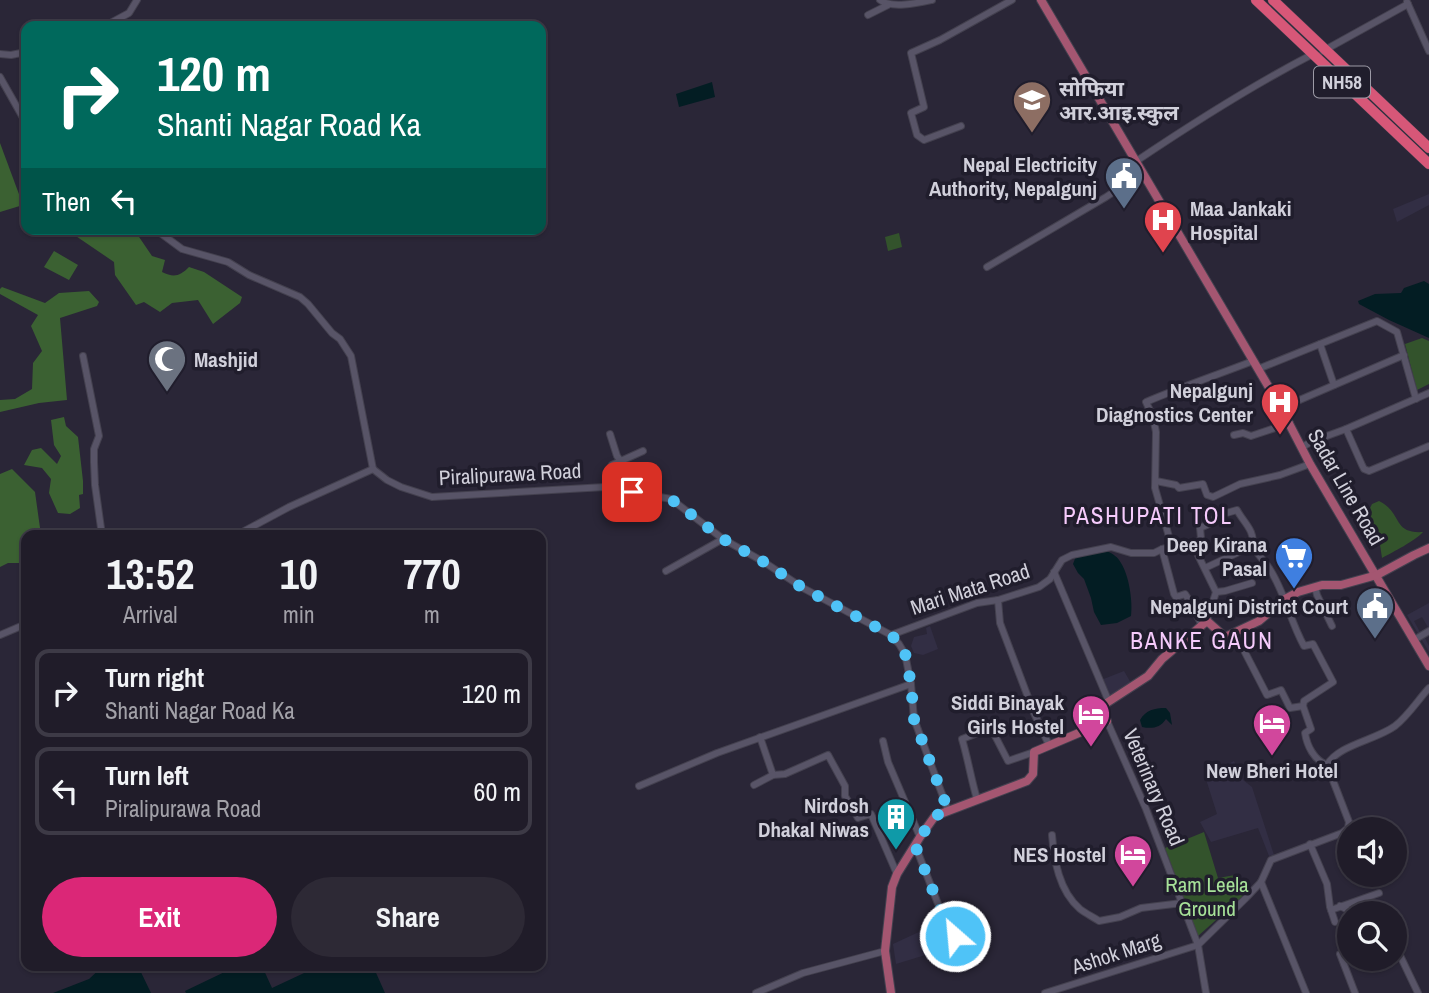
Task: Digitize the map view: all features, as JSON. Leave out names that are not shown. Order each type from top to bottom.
[{"type":"highway","name":"NH58","points":[[1256,0],[1429,164]]},
{"type":"highway","name":"NH58","points":[[1273,0],[1429,148]]},
{"type":"main road","name":"Sadar Line Road","points":[[1041,0],[1290,423],[1310,464],[1429,666]]},
{"type":"main road","points":[[891,993],[885,951],[892,887],[897,874],[935,816],[1027,781],[1032,774],[1034,752],[1107,721],[1102,711],[1105,704],[1148,676],[1162,659],[1205,623],[1225,638],[1259,621],[1285,599],[1298,592],[1322,585],[1341,585],[1377,575],[1429,548]]},
{"type":"street","points":[[114,21],[129,13],[137,0]]},
{"type":"street","points":[[880,0],[884,4],[912,4],[932,0]]},
{"type":"street","points":[[961,126],[924,141],[918,135],[911,113],[925,107],[911,53],[1012,0]]},
{"type":"street","points":[[868,15],[897,2]]},
{"type":"street","points":[[1135,162],[1269,76],[1326,50],[1407,2],[1429,51]]},
{"type":"street","points":[[0,54],[21,53]]},
{"type":"street","points":[[0,77],[21,115]]},
{"type":"street","points":[[987,267],[1142,173]]},
{"type":"street","points":[[163,235],[182,249],[228,262],[249,275],[300,297],[340,339],[351,356],[373,469],[289,507],[246,530]]},
{"type":"street","points":[[1258,369],[1377,321],[1397,332],[1416,398]]},
{"type":"street","points":[[1320,344],[1334,385]]},
{"type":"street","points":[[1281,408],[1404,355]]},
{"type":"street","points":[[83,356],[99,436],[94,449],[94,462],[101,530]]},
{"type":"street","points":[[1172,547],[1155,488],[1156,432],[1146,402],[1252,361]]},
{"type":"street","points":[[1302,447],[1429,393]]},
{"type":"street","points":[[1234,435],[1243,433],[1251,436],[1290,423]]},
{"type":"street","points":[[1346,429],[1364,469],[1369,471],[1429,446]]},
{"type":"street","points":[[610,434],[617,456],[628,471],[632,492]]},
{"type":"street","points":[[612,465],[643,451]]},
{"type":"street","points":[[1156,481],[1179,488],[1203,484],[1207,495],[1213,497],[1240,484],[1280,475],[1310,464]]},
{"type":"street","name":"Piralipurawa Road","points":[[373,469],[401,487],[432,496],[605,487],[671,499],[723,539],[803,588],[891,635]]},
{"type":"street","points":[[1205,568],[1252,546],[1252,533],[1237,510],[1216,516],[1213,522],[1200,528],[1201,538],[1195,549],[1216,592],[1205,623]]},
{"type":"street","points":[[666,571],[723,539]]},
{"type":"street","name":"Mari Mata Road","points":[[891,635],[977,603],[998,600],[1039,587],[1050,579],[1062,560],[1072,555],[1111,547],[1131,553],[1154,552],[1184,544],[1195,549]]},
{"type":"street","points":[[1198,945],[1261,882],[1270,860],[1342,833],[1349,825],[1327,765],[1318,761],[1305,737],[1311,729],[1303,706],[1304,701],[1333,682],[1313,644],[1304,646],[1268,566],[1258,557],[1252,546]]},
{"type":"street","points":[[1162,549],[1174,594],[1176,597],[1185,594],[1205,623]]},
{"type":"street","points":[[1054,572],[1109,702]]},
{"type":"street","points":[[1216,592],[1252,583]]},
{"type":"street","points":[[1315,587],[1332,626]]},
{"type":"street","points":[[998,600],[1000,622],[1049,745]]},
{"type":"street","points":[[0,635],[21,626]]},
{"type":"street","points":[[1414,640],[1429,631]]},
{"type":"street","points":[[1235,633],[1267,695],[1281,690],[1290,708],[1303,706]]},
{"type":"street","points":[[891,635],[905,653],[914,719],[948,810]]},
{"type":"street","points":[[639,786],[717,753],[911,684]]},
{"type":"street","points":[[1327,765],[1337,754],[1394,726],[1429,688]]},
{"type":"street","name":"Veterinary Road","points":[[1107,721],[1146,808],[1198,945],[1206,993]]},
{"type":"street","points":[[977,799],[962,739],[991,727],[1008,761],[1034,752]]},
{"type":"street","points":[[760,737],[774,775]]},
{"type":"street","points":[[883,741],[942,914],[955,936]]},
{"type":"street","points":[[754,785],[828,755],[845,786],[845,796],[858,818],[871,814],[897,874]]},
{"type":"street","points":[[1052,835],[1054,860],[1063,886],[1078,908],[1099,921],[1120,917],[1141,908],[1182,903]]},
{"type":"street","points":[[1310,844],[1327,884],[1335,922]]},
{"type":"street","points":[[1261,882],[1306,993]]},
{"type":"street","points":[[1354,901],[1379,892]]},
{"type":"street","points":[[1331,910],[1337,907]]},
{"type":"street","name":"Ashok Marg","points":[[1045,993],[1198,945]]},
{"type":"street","points":[[756,993],[803,974],[885,951]]},
{"type":"street","points":[[1407,970],[1418,993]]},
{"type":"street","points":[[1347,971],[1355,993]]},
{"type":"shaded area","points":[[712,82],[715,97],[679,107],[676,94]]},
{"type":"shaded area","points":[[1429,194],[1429,205],[1397,222],[1393,209]]},
{"type":"shaded area","points":[[1424,281],[1429,284],[1429,338],[1389,320],[1358,301],[1375,294],[1401,293],[1404,288]]},
{"type":"shaded area","points":[[1107,551],[1117,557],[1124,568],[1130,589],[1131,616],[1117,623],[1101,625],[1084,579],[1073,564],[1076,556]]},
{"type":"shaded area","points":[[1429,603],[1429,629],[1429,636],[1425,638],[1429,652],[1407,615]],"holes":[[[1422,617],[1429,629],[1421,634],[1414,621]]]},
{"type":"shaded area","points":[[930,626],[938,649],[923,655],[914,653],[911,646],[914,637],[927,634],[926,628]]},
{"type":"shaded area","points":[[1124,671],[1131,683],[1108,697],[1101,680]]},
{"type":"shaded area","points":[[1166,708],[1170,713],[1172,725],[1166,719],[1156,727],[1142,727],[1140,720],[1145,714],[1154,709]]},
{"type":"shaded area","points":[[1234,761],[1243,780],[1252,787],[1274,855],[1269,856],[1258,828],[1211,842],[1200,822],[1217,814],[1205,776]]},
{"type":"shaded area","points":[[921,931],[932,953],[896,964],[893,944]]},
{"type":"shaded area","points":[[98,971],[140,971],[151,993],[53,993],[89,979]]},
{"type":"shaded area","points":[[227,971],[264,971],[272,988],[308,971],[375,971],[385,993],[186,993],[185,991]]},
{"type":"green space","points":[[0,143],[21,206],[0,212]]},
{"type":"green space","points":[[899,233],[902,247],[888,251],[885,237]]},
{"type":"green space","points":[[74,235],[138,235],[152,256],[165,260],[162,272],[177,275],[189,267],[204,272],[242,297],[240,303],[213,324],[198,300],[172,303],[160,312],[144,302],[136,305],[115,275],[114,262]]},
{"type":"green space","points":[[54,251],[78,265],[69,280],[44,267]]},
{"type":"green space","points":[[2,287],[45,303],[59,293],[89,291],[99,302],[97,306],[60,318],[67,400],[0,412],[0,400],[15,399],[32,389],[33,363],[42,351],[31,326],[38,315],[0,294]]},
{"type":"green space","points":[[1422,338],[1429,341],[1429,384],[1417,390],[1405,344]]},
{"type":"green space","points":[[64,417],[66,426],[78,437],[83,481],[83,494],[79,495],[80,508],[70,514],[58,513],[49,493],[51,479],[42,468],[24,465],[32,450],[41,448],[57,464],[61,456],[54,445],[51,420]]},
{"type":"green space","points":[[12,469],[35,492],[40,530],[21,530],[21,563],[8,563],[0,567],[0,474]]},
{"type":"green space","points":[[1379,501],[1392,511],[1406,530],[1423,532],[1382,558],[1379,538],[1364,520],[1372,504]]},
{"type":"green space","name":"Ram Leela Ground","points":[[1204,832],[1218,878],[1235,875],[1243,896],[1198,936],[1165,848]]},
{"type":"place","name":"साेफिया आर.आइ.स्कुल","points":[[1032,134]]},
{"type":"place","name":"Nepal Electricity Authority, Nepalgunj","points":[[1124,210]]},
{"type":"place","name":"Maa Jankaki Hospital","points":[[1163,254]]},
{"type":"place","name":"Mashjid","points":[[167,393]]},
{"type":"place","name":"Nepalgunj Diagnostics Center","points":[[1280,436]]},
{"type":"place","name":"Deep Kirana Pasal","points":[[1294,590]]},
{"type":"place","name":"Nepalgunj District Court","points":[[1375,640]]},
{"type":"place","name":"Siddi Binayak Girls Hostel","points":[[1091,748]]},
{"type":"place","name":"New Bheri Hotel","points":[[1272,757]]},
{"type":"place","name":"Nirdosh Dhakal Niwas","points":[[896,851]]},
{"type":"place","name":"NES Hostel","points":[[1133,888]]},
{"type":"district","name":"PASHUPATI TOL","points":[[1148,515]]},
{"type":"district","name":"BANKE GAUN","points":[[1202,640]]},
{"type":"route","points":[[632,492],[671,499],[723,539],[803,588],[891,635],[900,644],[905,653],[911,684],[914,719],[948,810],[935,816],[915,845],[942,914],[955,936]]}]
